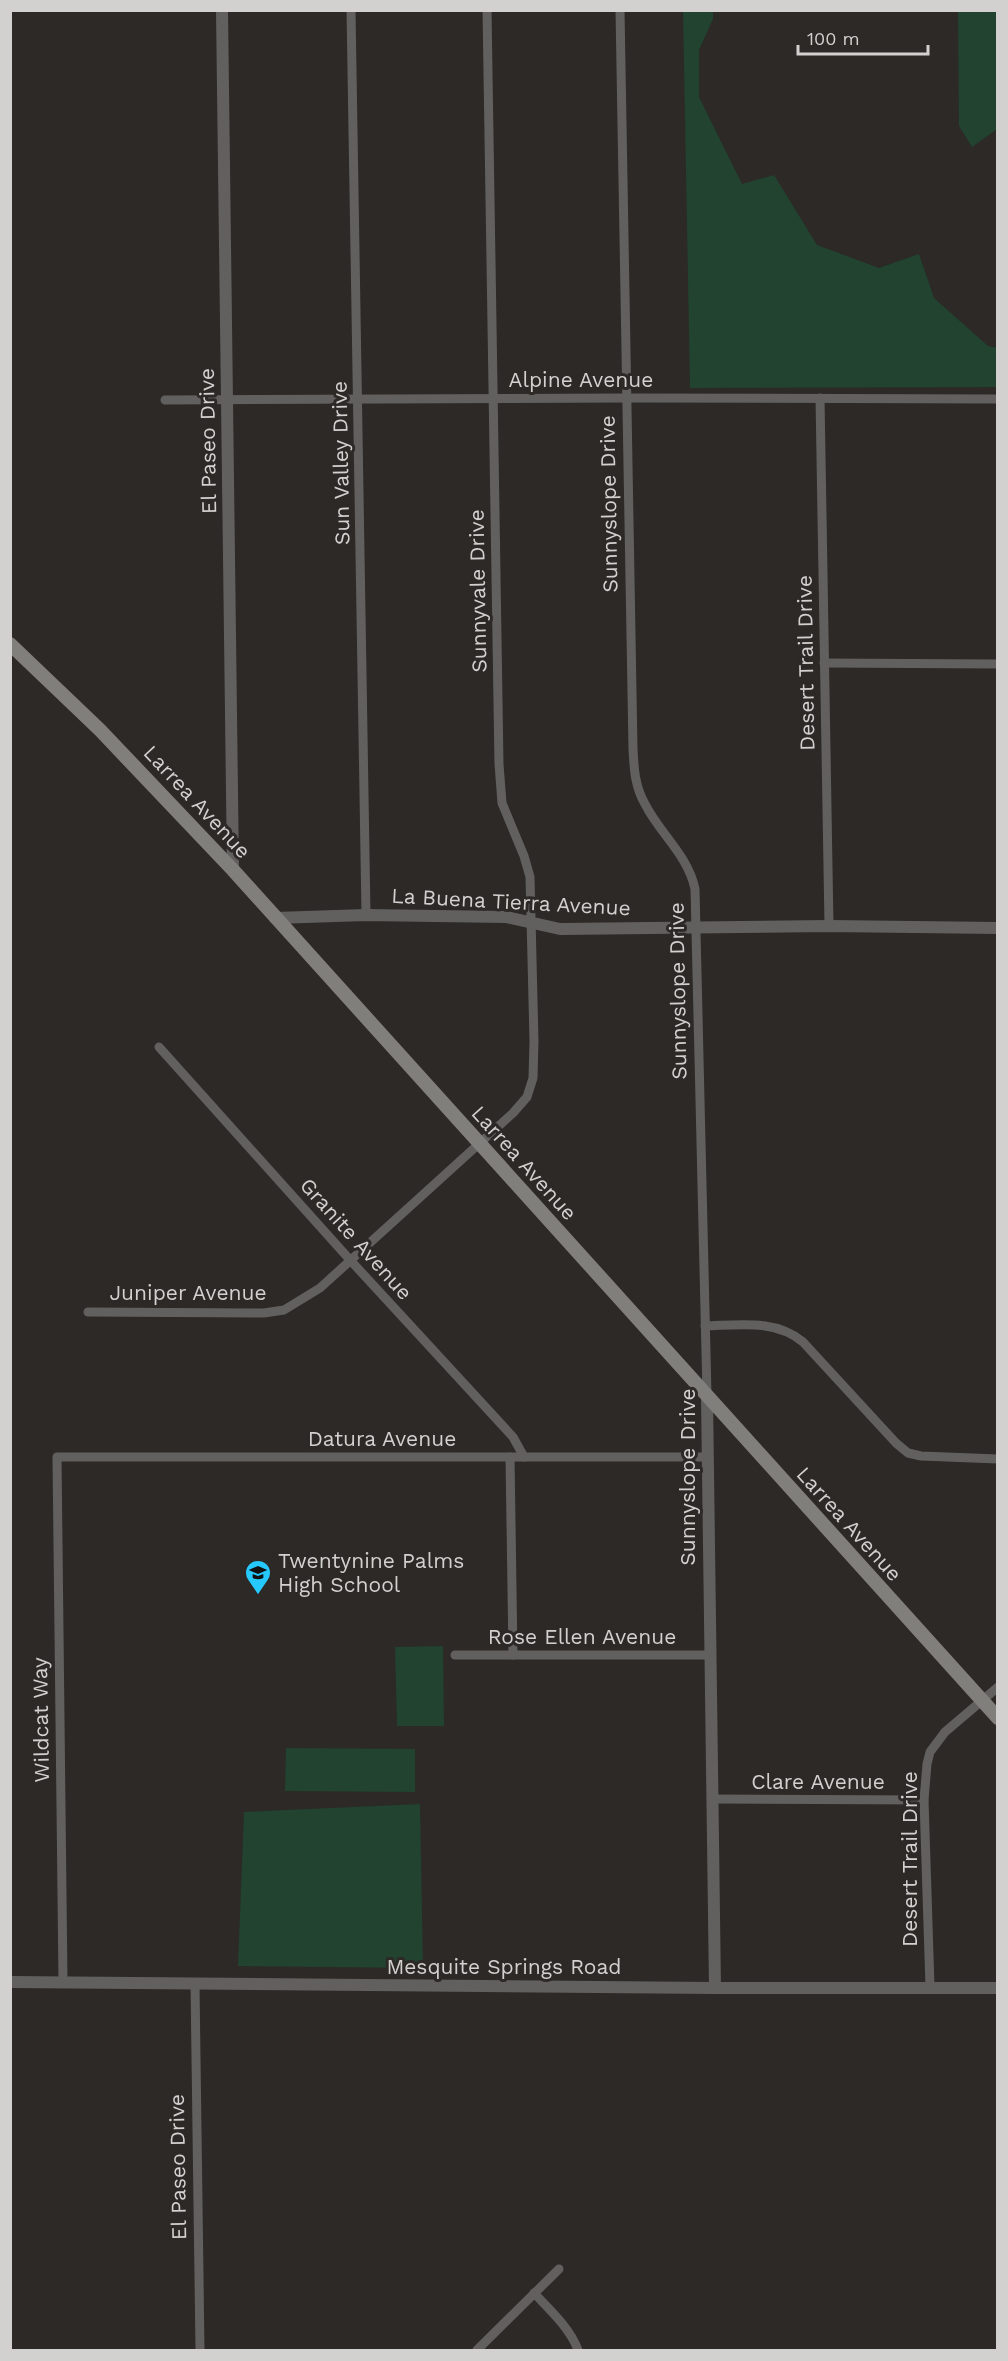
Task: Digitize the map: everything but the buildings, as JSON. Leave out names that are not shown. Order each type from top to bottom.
[{"type":"main road","name":"Larrea Avenue","points":[[10,644],[100,730],[233,870],[998,1718]]},
{"type":"street","name":"El Paseo Drive","points":[[222,10],[233,870]]},
{"type":"street","name":"Sun Valley Drive","points":[[351,10],[366,915]]},
{"type":"street","name":"Sunnyvale Drive","points":[[479,1144],[526,1097],[533,1077],[534,1041],[530,877],[524,856],[502,803],[499,764],[487,10]]},
{"type":"street","name":"Sunnyslope Drive","points":[[620,10],[635,778],[645,805],[680,854],[693,879],[697,928],[707,1398],[715,1988]]},
{"type":"street","name":"Desert Trail Drive","points":[[820,398],[829,926]]},
{"type":"street","name":"Alpine Avenue","points":[[165,400],[998,399]]},
{"type":"street","points":[[824,663],[998,664]]},
{"type":"street","name":"La Buena Tierra Avenue","points":[[275,918],[366,915],[506,917],[560,929],[829,926],[998,928]]},
{"type":"street","name":"Granite Avenue","points":[[159,1047],[513,1437],[524,1457]]},
{"type":"street","name":"Juniper Avenue","points":[[88,1311],[264,1313],[284,1310],[320,1288],[479,1144]]},
{"type":"street","points":[[705,1326],[776,1327],[791,1332],[908,1453],[935,1458],[998,1459]]},
{"type":"street","name":"Datura Avenue","points":[[57,1457],[707,1457]]},
{"type":"street","name":"Wildcat Way","points":[[57,1457],[63,1982]]},
{"type":"street","points":[[510,1457],[513,1655]]},
{"type":"street","name":"Rose Ellen Avenue","points":[[455,1655],[709,1655]]},
{"type":"street","name":"Desert Trail Drive","points":[[930,1987],[924,1800],[925,1776],[930,1752],[945,1732],[998,1687]]},
{"type":"street","name":"Clare Avenue","points":[[712,1799],[924,1800]]},
{"type":"street","name":"Mesquite Springs Road","points":[[10,1982],[998,1988]]},
{"type":"street","name":"El Paseo Drive","points":[[195,1984],[200,2350]]},
{"type":"street","points":[[477,2350],[559,2269]]},
{"type":"street","points":[[534,2293],[556,2317],[575,2342],[578,2350]]},
{"type":"green space","points":[[683,11],[713,11],[713,19],[699,50],[699,97],[742,184],[774,175],[817,245],[879,268],[919,254],[934,298],[988,346],[997,348],[997,387],[690,388]]},
{"type":"green space","points":[[958,11],[997,11],[997,129],[972,147],[959,126]]},
{"type":"green space","points":[[443,1646],[444,1726],[397,1726],[395,1647]]},
{"type":"green space","points":[[286,1748],[415,1749],[415,1792],[285,1791]]},
{"type":"green space","points":[[420,1804],[423,1968],[238,1966],[244,1812]]},
{"type":"place","name":"Twentynine Palms High School","points":[[258,1596]]}]
